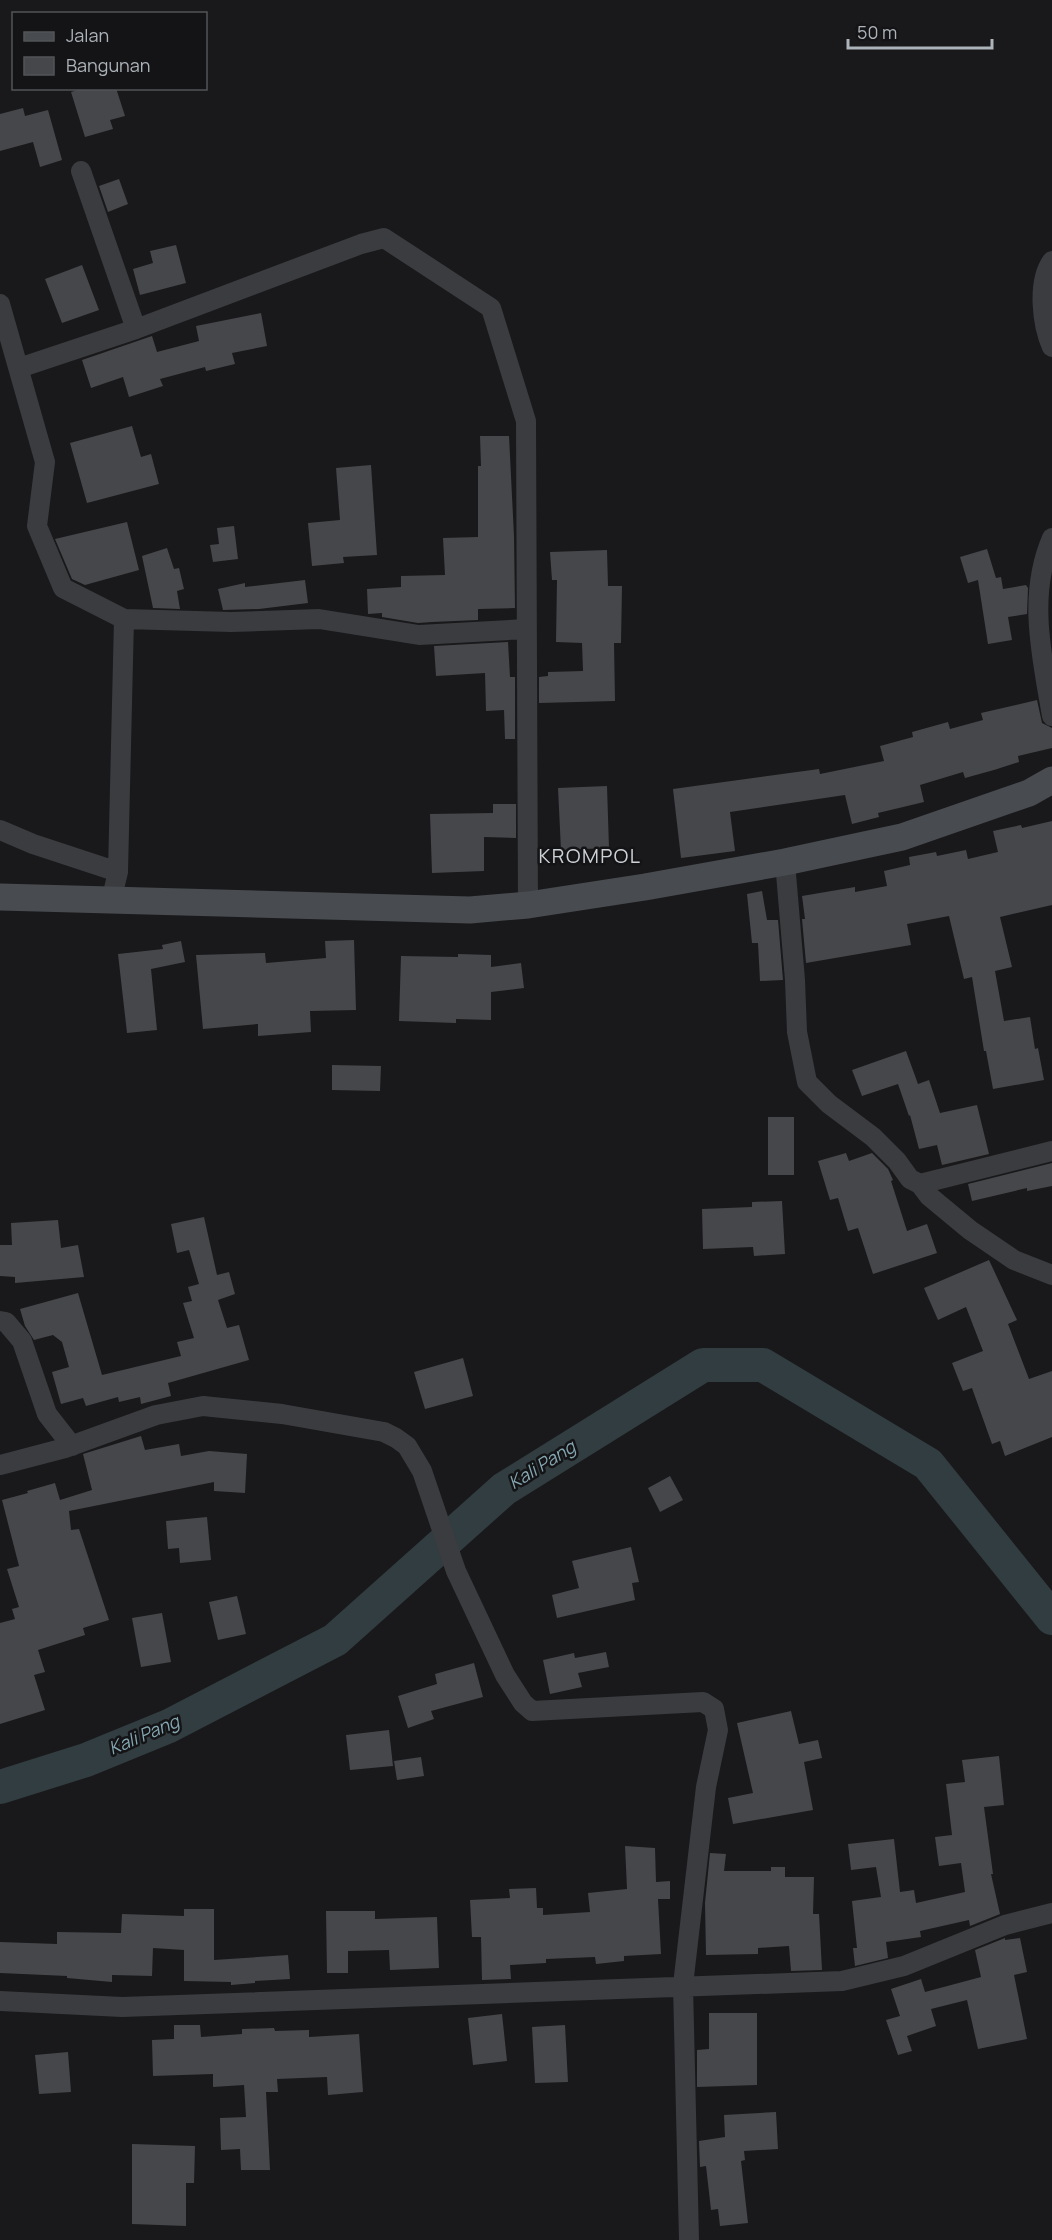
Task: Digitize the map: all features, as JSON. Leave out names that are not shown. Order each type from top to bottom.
[{"type":"street","points":[[81,171],[136,329]]},
{"type":"street","points":[[19,368],[136,329],[361,244],[384,238],[491,308],[526,421],[528,905]]},
{"type":"street","points":[[1052,261],[1047,268],[1041,297],[1048,340],[1052,347]]},
{"type":"street","points":[[0,304],[45,462],[37,526],[63,588],[124,619],[231,622],[319,619],[419,635],[526,629]]},
{"type":"street","points":[[1052,538],[1044,557],[1036,612],[1052,716]]},
{"type":"street","points":[[111,901],[118,872],[124,619]]},
{"type":"street","points":[[0,897],[470,910],[528,905],[785,862],[902,837],[1029,794],[1052,780]]},
{"type":"street","points":[[0,830],[33,844],[118,872]]},
{"type":"street","points":[[785,862],[797,1032],[807,1082],[828,1104],[873,1137],[928,1196],[1014,1260],[1052,1275]]},
{"type":"street","points":[[920,1185],[1052,1151]]},
{"type":"street","points":[[0,1321],[6,1322],[22,1341],[47,1414],[72,1446]]},
{"type":"street","points":[[0,1466],[72,1446],[156,1415],[203,1406],[282,1414],[384,1432],[407,1446],[422,1471],[456,1571],[505,1675],[523,1702],[532,1711],[703,1702],[714,1709],[718,1730],[706,1787],[683,1985],[689,2240]]},
{"type":"street","points":[[0,2001],[122,2007],[842,1981],[904,1966],[1005,1925],[1052,1913]]},
{"type":"building","points":[[117,90],[125,116],[110,120],[113,129],[85,137],[71,92]]},
{"type":"building","points":[[23,108],[25,116],[48,110],[62,160],[40,167],[33,142],[0,151],[0,114]]},
{"type":"building","points":[[119,179],[128,204],[108,212],[99,186]]},
{"type":"building","points":[[176,245],[186,283],[140,295],[133,269],[153,263],[150,251]]},
{"type":"building","points":[[82,265],[99,310],[62,323],[45,279]]},
{"type":"building","points":[[261,313],[267,346],[232,353],[235,364],[206,371],[205,367],[160,379],[163,386],[129,397],[123,377],[91,388],[82,360],[152,336],[157,352],[199,341],[196,326]]},
{"type":"building","points":[[132,426],[141,457],[151,454],[159,484],[87,503],[70,443]]},
{"type":"building","points":[[480,436],[509,436],[515,608],[478,609],[478,620],[418,623],[382,617],[382,613],[368,614],[367,589],[401,587],[401,576],[445,575],[443,538],[478,537]]},
{"type":"building","points":[[371,465],[377,555],[343,557],[344,563],[312,566],[308,523],[340,520],[336,468]]},
{"type":"building","points":[[127,522],[139,570],[85,585],[72,579],[55,539]]},
{"type":"building","points":[[234,526],[238,559],[213,562],[210,545],[219,544],[217,528]]},
{"type":"building","points":[[167,548],[174,569],[179,568],[184,589],[177,591],[180,609],[153,608],[142,556]]},
{"type":"building","points":[[987,549],[996,578],[1001,577],[1003,589],[1026,585],[1028,588],[1027,614],[1008,617],[1012,640],[988,644],[978,580],[968,583],[960,557]]},
{"type":"building","points":[[607,550],[608,586],[622,586],[621,643],[614,643],[615,701],[539,703],[539,677],[548,676],[548,672],[583,671],[582,643],[556,642],[557,580],[552,580],[550,552]]},
{"type":"building","points":[[305,580],[308,603],[259,609],[223,610],[218,589],[245,583],[245,587]]},
{"type":"building","points":[[508,642],[510,677],[515,677],[515,739],[505,739],[504,710],[486,711],[485,673],[436,676],[434,646]]},
{"type":"building","points":[[1037,700],[1042,723],[1052,728],[1052,748],[1018,756],[1019,762],[994,770],[965,778],[963,772],[920,785],[924,802],[878,813],[879,817],[852,824],[845,795],[730,812],[735,851],[681,858],[673,789],[819,769],[820,774],[884,761],[880,746],[913,737],[912,732],[948,722],[950,729],[983,720],[981,713]]},
{"type":"building","points":[[607,786],[609,848],[561,850],[558,788]]},
{"type":"building","points":[[493,804],[516,804],[516,838],[484,837],[484,871],[432,873],[430,814],[493,813]]},
{"type":"building","points":[[1052,821],[1052,905],[1000,917],[1012,967],[995,971],[1004,1021],[1030,1017],[1035,1049],[1038,1048],[1044,1080],[993,1089],[986,1051],[984,1051],[972,977],[964,979],[949,916],[907,924],[911,945],[806,963],[802,896],[855,887],[855,892],[887,886],[884,871],[910,865],[909,857],[936,852],[937,856],[966,850],[968,859],[998,852],[993,831],[1021,825],[1022,828]]},
{"type":"building","points":[[762,891],[767,920],[778,920],[783,980],[760,981],[758,943],[752,943],[747,894]]},
{"type":"building","points":[[354,940],[356,1010],[310,1011],[311,1032],[258,1036],[258,1024],[203,1029],[196,955],[265,953],[266,963],[326,958],[325,941]]},
{"type":"building","points":[[181,941],[185,962],[151,969],[157,1030],[127,1033],[118,954],[163,949],[162,945]]},
{"type":"building","points":[[458,954],[491,955],[491,967],[521,963],[524,988],[491,992],[491,1020],[456,1019],[456,1023],[399,1021],[401,956],[458,957]]},
{"type":"building","points":[[906,1051],[918,1084],[929,1080],[940,1113],[977,1105],[989,1154],[942,1165],[937,1145],[919,1149],[910,1115],[898,1084],[862,1096],[852,1070]]},
{"type":"building","points":[[332,1065],[381,1066],[380,1091],[332,1090]]},
{"type":"building","points":[[768,1117],[794,1117],[794,1175],[768,1175]]},
{"type":"building","points":[[846,1153],[849,1161],[872,1153],[888,1169],[907,1231],[927,1224],[937,1253],[873,1274],[858,1228],[848,1231],[838,1198],[830,1200],[818,1161]]},
{"type":"building","points":[[1052,1163],[1052,1186],[1027,1191],[1027,1188],[972,1201],[968,1184]]},
{"type":"building","points":[[782,1201],[785,1254],[754,1256],[753,1247],[703,1249],[702,1209],[752,1207],[752,1202]]},
{"type":"building","points":[[204,1217],[217,1275],[229,1272],[235,1294],[218,1300],[227,1328],[239,1325],[249,1360],[168,1383],[171,1396],[141,1404],[140,1397],[119,1402],[118,1397],[86,1406],[83,1398],[61,1404],[52,1372],[69,1367],[62,1342],[53,1335],[34,1340],[25,1326],[20,1309],[78,1293],[102,1375],[181,1356],[177,1342],[194,1338],[183,1303],[192,1301],[188,1287],[199,1284],[189,1250],[177,1253],[171,1224]]},
{"type":"building","points":[[58,1220],[61,1248],[78,1245],[84,1277],[15,1283],[15,1277],[0,1276],[0,1245],[12,1245],[11,1223]]},
{"type":"building","points":[[989,1260],[1017,1320],[1008,1324],[1029,1379],[1052,1371],[1052,1437],[1005,1456],[1000,1441],[992,1444],[972,1388],[963,1391],[952,1363],[983,1351],[966,1307],[938,1320],[924,1288]]},
{"type":"building","points":[[463,1358],[473,1396],[425,1409],[414,1372]]},
{"type":"building","points":[[141,1436],[145,1450],[179,1444],[181,1456],[209,1451],[247,1454],[245,1493],[214,1491],[214,1482],[69,1511],[71,1530],[79,1529],[109,1620],[83,1628],[85,1635],[38,1650],[45,1672],[34,1675],[45,1710],[0,1724],[0,1623],[15,1619],[12,1609],[19,1607],[7,1569],[19,1566],[2,1500],[55,1483],[60,1500],[92,1490],[83,1454]]},
{"type":"building","points":[[670,1476],[683,1500],[660,1512],[648,1488]]},
{"type":"building","points":[[207,1517],[211,1560],[180,1563],[179,1548],[168,1549],[166,1521]]},
{"type":"building","points":[[631,1547],[639,1582],[632,1583],[635,1600],[557,1618],[552,1595],[579,1588],[572,1561]]},
{"type":"building","points":[[237,1596],[246,1634],[218,1640],[209,1602]]},
{"type":"building","points":[[162,1613],[171,1662],[141,1667],[132,1618]]},
{"type":"building","points":[[606,1652],[609,1667],[578,1673],[582,1687],[550,1694],[543,1660],[574,1653],[575,1658]]},
{"type":"building","points":[[474,1663],[483,1697],[431,1711],[434,1719],[408,1728],[398,1696],[437,1684],[435,1674]]},
{"type":"building","points":[[791,1711],[799,1744],[818,1740],[822,1758],[804,1762],[813,1810],[733,1824],[728,1798],[753,1793],[737,1723]]},
{"type":"building","points":[[389,1730],[393,1766],[350,1770],[346,1735]]},
{"type":"building","points":[[999,1756],[1004,1805],[984,1807],[993,1874],[991,1874],[1000,1914],[970,1926],[969,1920],[920,1931],[921,1937],[886,1942],[888,1958],[855,1966],[853,1948],[857,1948],[852,1901],[881,1897],[876,1867],[851,1870],[848,1844],[894,1839],[900,1892],[914,1890],[916,1903],[965,1892],[961,1863],[939,1866],[935,1837],[952,1835],[946,1784],[965,1782],[962,1760]]},
{"type":"building","points":[[421,1757],[424,1776],[397,1780],[394,1761]]},
{"type":"building","points":[[625,1846],[655,1848],[656,1882],[670,1881],[670,1899],[658,1899],[661,1954],[624,1956],[624,1961],[596,1964],[595,1957],[546,1959],[546,1963],[510,1965],[511,1979],[482,1980],[481,1937],[472,1937],[470,1900],[510,1898],[509,1889],[536,1888],[537,1908],[543,1908],[543,1915],[590,1912],[588,1893],[627,1889]]},
{"type":"building","points":[[710,1853],[726,1854],[724,1871],[771,1871],[771,1867],[785,1867],[785,1877],[814,1877],[813,1914],[819,1914],[822,1970],[791,1971],[789,1946],[758,1948],[758,1954],[706,1955],[705,1903]]},
{"type":"building","points":[[184,1909],[214,1909],[214,1960],[288,1955],[290,1979],[231,1985],[231,1982],[184,1981],[184,1950],[153,1948],[152,1976],[112,1975],[112,1982],[67,1978],[67,1976],[0,1973],[0,1942],[57,1944],[57,1932],[121,1933],[122,1914],[184,1916]]},
{"type":"building","points":[[326,1911],[375,1911],[375,1919],[437,1917],[439,1968],[390,1970],[389,1950],[348,1951],[348,1973],[327,1973]]},
{"type":"building","points":[[1005,1938],[1005,1940],[1020,1938],[1027,1972],[1014,1975],[1027,2039],[978,2049],[967,2000],[931,2009],[936,2026],[907,2036],[912,2051],[898,2055],[886,2020],[900,2016],[891,1989],[921,1979],[925,1992],[981,1977],[975,1950]]},
{"type":"building","points":[[709,2013],[757,2013],[757,2085],[697,2087],[697,2050],[709,2049]]},
{"type":"building","points":[[502,2014],[507,2061],[473,2065],[468,2018]]},
{"type":"building","points":[[174,2025],[200,2025],[201,2037],[242,2034],[242,2029],[274,2028],[275,2031],[309,2030],[309,2037],[359,2034],[363,2092],[328,2095],[327,2077],[277,2079],[278,2092],[266,2092],[270,2170],[241,2170],[240,2149],[221,2150],[220,2118],[246,2117],[244,2085],[213,2087],[213,2074],[153,2076],[152,2040],[174,2039]]},
{"type":"building","points":[[565,2025],[568,2082],[535,2083],[532,2027]]},
{"type":"building","points":[[68,2052],[71,2092],[39,2094],[35,2055]]},
{"type":"building","points":[[776,2112],[778,2149],[744,2151],[745,2160],[741,2161],[748,2223],[720,2226],[718,2209],[711,2210],[706,2166],[700,2167],[699,2141],[725,2137],[724,2115]]},
{"type":"building","points":[[132,2144],[195,2146],[194,2183],[186,2183],[186,2226],[132,2224]]},
{"type":"waterway","name":"Kali Pang","points":[[0,1787],[86,1760],[169,1726],[335,1640],[504,1489],[703,1365],[763,1365],[928,1464],[1052,1618]]},
{"type":"district","name":"KROMPOL","points":[[590,856]]}]
